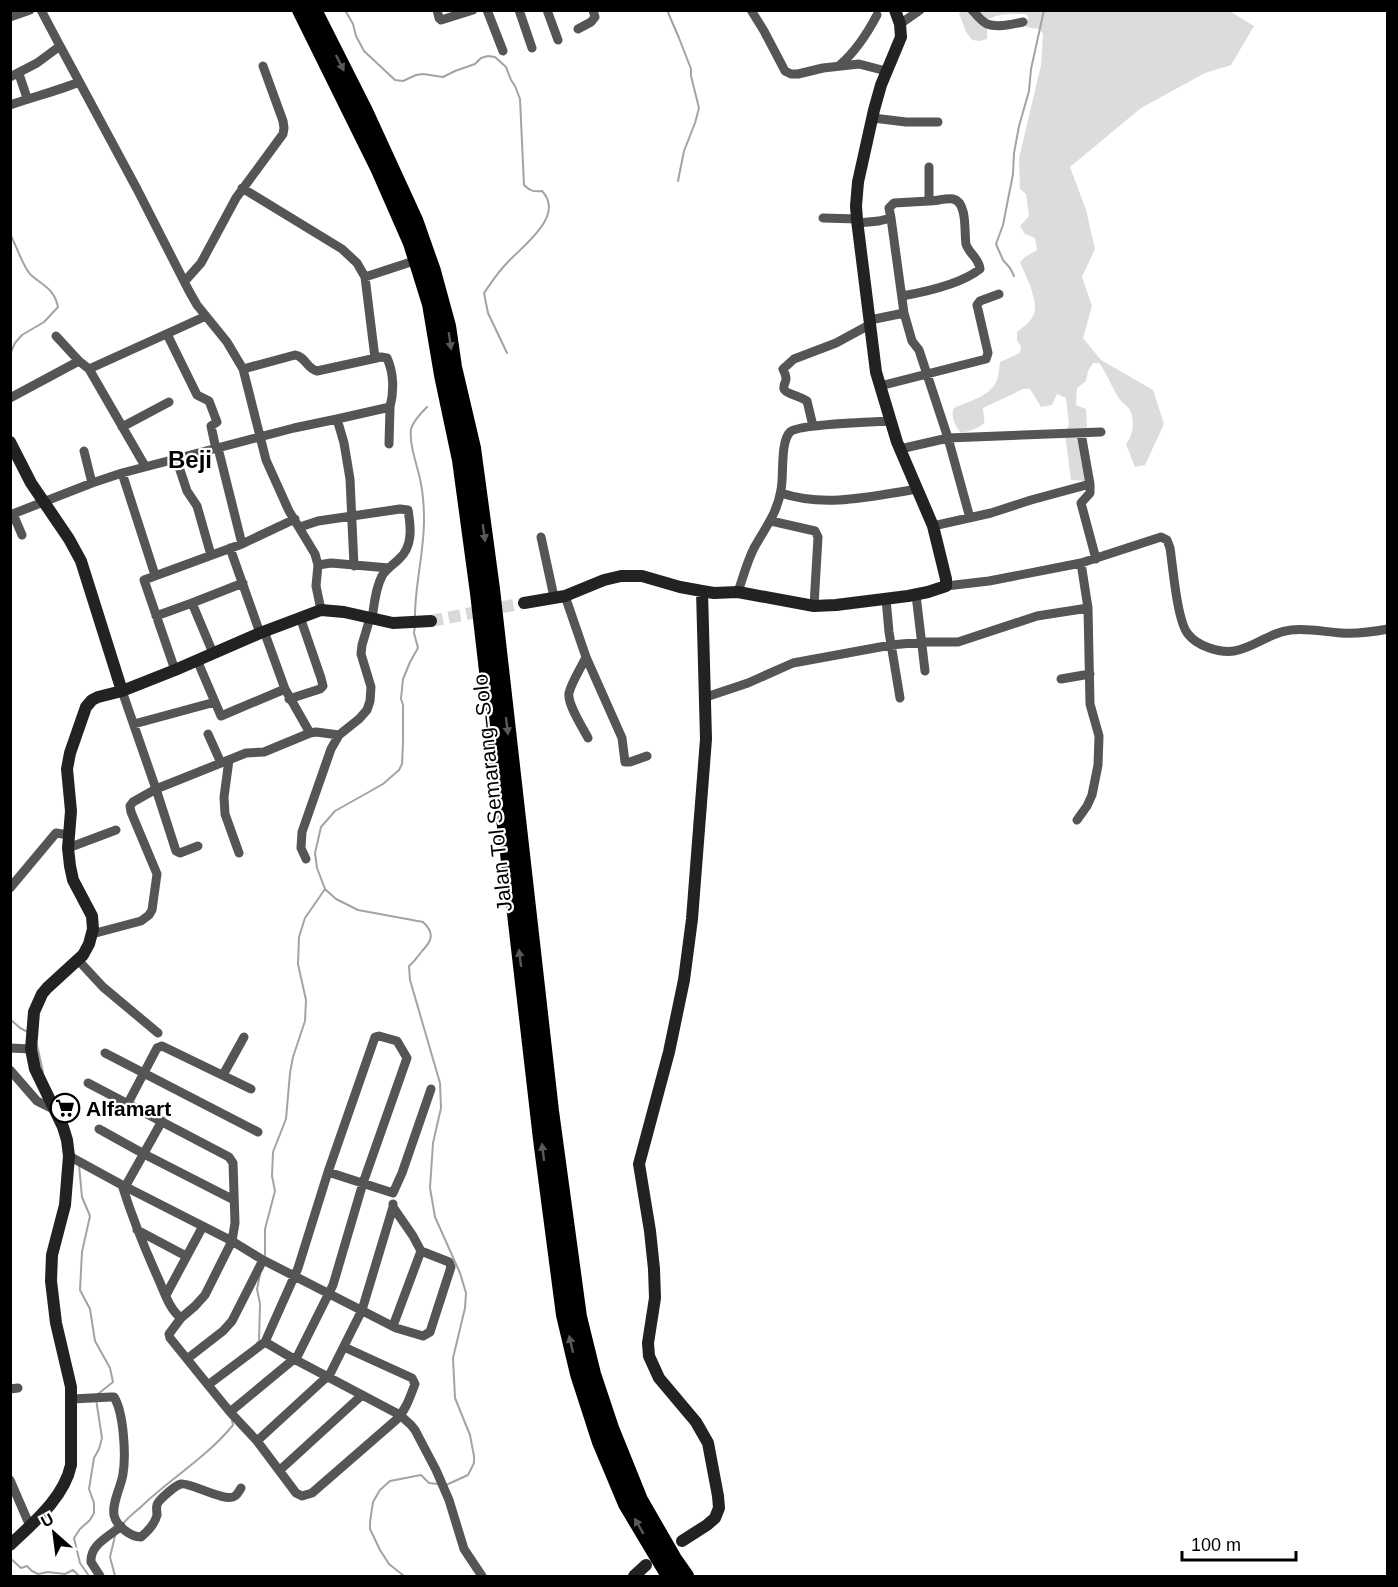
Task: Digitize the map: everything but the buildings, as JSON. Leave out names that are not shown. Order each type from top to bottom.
[{"type":"highway","name":"Jalan Tol Semarang–Solo","points":[[300,10],[379,170],[411,243],[430,304],[460,460],[478,593],[534,1082],[564,1315],[578,1374],[600,1442],[626,1504],[669,1576]]},
{"type":"highway","name":"Jalan Tol Semarang–Solo","points":[[314,10],[365,111],[415,220],[433,270],[448,326],[454,368],[473,448],[492,589],[550,1111],[579,1317],[593,1374],[611,1428],[640,1500],[686,1576]]},
{"type":"street","points":[[10,17],[30,10]]},
{"type":"street","points":[[41,10],[197,305],[227,342],[243,369],[266,460],[297,523],[311,544],[318,565],[315,583],[321,610]]},
{"type":"street","points":[[437,10],[441,20],[472,11]]},
{"type":"street","points":[[487,10],[503,51]]},
{"type":"street","points":[[519,10],[532,48]]},
{"type":"street","points":[[547,10],[558,40]]},
{"type":"street","points":[[578,28],[595,17],[593,10]]},
{"type":"street","points":[[751,10],[788,74],[859,64],[886,71]]},
{"type":"street","points":[[895,10],[900,24],[900,39],[881,85],[873,118],[858,182],[857,221],[876,372],[900,449],[933,526],[946,586]]},
{"type":"street","points":[[900,24],[920,10]]},
{"type":"street","points":[[972,10],[988,24],[1005,25],[1023,22]]},
{"type":"street","points":[[840,65],[860,43],[877,15]]},
{"type":"street","points":[[27,98],[15,76],[60,46]]},
{"type":"street","points":[[184,281],[201,263],[242,188],[272,150],[284,130],[283,121],[263,66]]},
{"type":"street","points":[[10,105],[79,82]]},
{"type":"street","points":[[873,118],[906,122],[938,122]]},
{"type":"street","points":[[929,167],[929,201]]},
{"type":"street","points":[[242,188],[342,249],[357,263],[365,277],[375,358]]},
{"type":"street","points":[[902,296],[938,288],[980,269],[979,262],[967,246],[965,223],[958,202],[953,200],[894,203],[890,208],[904,313],[912,340],[919,350],[948,438],[970,518]]},
{"type":"street","points":[[823,218],[879,221],[891,218]]},
{"type":"street","points":[[365,277],[417,260]]},
{"type":"street","points":[[880,386],[988,357],[977,305],[980,301],[999,294]]},
{"type":"street","points":[[813,426],[807,401],[785,391],[786,379],[783,369],[794,358],[836,343],[870,322],[904,313]]},
{"type":"street","points":[[89,369],[206,316]]},
{"type":"street","points":[[167,334],[197,395],[209,401],[217,422],[211,426],[242,544]]},
{"type":"street","points":[[56,336],[89,369],[145,466]]},
{"type":"street","points":[[243,369],[295,355],[300,356],[312,370],[317,372],[385,357],[390,366],[393,393],[390,407],[389,444]]},
{"type":"street","points":[[10,398],[79,361]]},
{"type":"street","points":[[122,428],[169,402]]},
{"type":"street","points":[[22,535],[12,514],[122,472],[390,407]]},
{"type":"street","points":[[337,419],[350,479],[354,566]]},
{"type":"street","points":[[738,592],[751,555],[776,510],[781,493],[785,441],[789,433],[796,428],[813,426],[891,421]]},
{"type":"street","points":[[900,449],[948,438],[1101,432]]},
{"type":"street","points":[[1081,433],[1090,484],[1090,494],[1081,503],[1096,559]]},
{"type":"street","points":[[12,448],[43,503],[69,539],[81,561],[115,673],[176,851],[180,853],[198,846]]},
{"type":"street","points":[[84,451],[92,483]]},
{"type":"street","points":[[176,458],[187,491],[196,506],[211,555]]},
{"type":"street","points":[[122,472],[155,575]]},
{"type":"street","points":[[933,526],[970,518],[1090,484]]},
{"type":"street","points":[[781,493],[802,499],[832,500],[918,489]]},
{"type":"street","points":[[175,670],[144,582],[146,579],[297,523],[400,508],[408,510],[409,546],[380,580],[362,645],[361,654],[370,687],[370,701],[367,710],[339,735],[331,749],[302,832],[301,848],[306,859]]},
{"type":"street","points":[[771,521],[817,533],[814,606]]},
{"type":"street","points":[[541,537],[560,596],[622,738],[625,762],[646,756]]},
{"type":"street","points":[[524,603],[560,596],[615,576],[642,576],[680,587],[714,593],[738,592],[814,606],[836,605],[916,595],[946,586],[989,581],[1081,563],[1160,537],[1164,538],[1170,548],[1184,626],[1194,640],[1212,648],[1237,650],[1277,633],[1291,630],[1363,633],[1388,629]]},
{"type":"street","points":[[230,548],[287,694],[310,733]]},
{"type":"street","points":[[318,565],[331,563],[389,568]]},
{"type":"street","points":[[1077,820],[1092,795],[1098,765],[1099,735],[1090,704],[1088,608],[1081,563]]},
{"type":"street","points":[[156,616],[243,583]]},
{"type":"street","points":[[681,1541],[715,1518],[719,1508],[718,1496],[708,1443],[696,1422],[659,1378],[649,1356],[648,1343],[655,1298],[654,1269],[639,1164],[669,1052],[684,980],[692,920],[706,739],[702,591]]},
{"type":"street","points":[[916,595],[925,671]]},
{"type":"street","points":[[886,599],[900,698]]},
{"type":"street","points":[[192,603],[213,653]]},
{"type":"street","points":[[706,697],[748,683],[793,663],[891,645],[958,642],[1037,616],[1088,608]]},
{"type":"street","points":[[10,1545],[56,1497],[69,1474],[72,1399],[68,1367],[56,1323],[51,1281],[52,1255],[65,1204],[69,1156],[67,1140],[56,1110],[36,1069],[32,1039],[34,1012],[42,994],[78,960],[90,944],[92,934],[92,916],[73,880],[68,848],[71,811],[67,777],[68,762],[86,707],[98,697],[122,691],[262,632],[321,610],[344,612],[387,622],[430,621]]},
{"type":"street","points":[[197,660],[222,716],[287,694],[320,689],[323,686],[321,678],[300,617]]},
{"type":"street","points":[[586,657],[569,696],[588,738]]},
{"type":"street","points":[[98,697],[115,673]]},
{"type":"street","points":[[1061,679],[1090,675]]},
{"type":"street","points":[[134,724],[215,702]]},
{"type":"street","points":[[92,934],[141,921],[152,910],[157,874],[130,809],[134,802],[156,789],[246,753],[264,752],[310,733],[339,735]]},
{"type":"street","points":[[208,734],[225,761],[224,805],[239,853]]},
{"type":"street","points":[[68,848],[116,831]]},
{"type":"street","points":[[10,888],[56,832],[69,835]]},
{"type":"street","points":[[78,960],[103,987],[158,1033]]},
{"type":"street","points":[[224,1075],[244,1037]]},
{"type":"street","points":[[208,1385],[265,1342],[295,1275],[375,1037],[396,1040],[407,1058],[363,1183],[330,1293],[294,1359],[230,1412]]},
{"type":"street","points":[[10,1039],[13,1048],[32,1039]]},
{"type":"street","points":[[127,1105],[157,1048],[162,1046],[251,1089]]},
{"type":"street","points":[[105,1053],[258,1132]]},
{"type":"street","points":[[13,1077],[37,1101],[56,1110]]},
{"type":"street","points":[[88,1083],[231,1160],[234,1166],[235,1222],[232,1241],[205,1295],[169,1334],[230,1412],[257,1441],[296,1493],[302,1496],[312,1493],[400,1415],[416,1384],[412,1378],[344,1347]]},
{"type":"street","points":[[257,1441],[328,1377],[344,1347],[362,1310],[393,1207],[393,1193],[432,1089]]},
{"type":"street","points":[[123,1186],[162,1121]]},
{"type":"street","points":[[99,1129],[234,1200]]},
{"type":"street","points":[[69,1156],[232,1241],[262,1260],[393,1326],[423,1336],[430,1332],[451,1265],[449,1262],[421,1251],[393,1207]]},
{"type":"street","points":[[328,1172],[393,1193]]},
{"type":"street","points":[[123,1186],[137,1230],[166,1295],[173,1309],[182,1318]]},
{"type":"street","points":[[166,1295],[203,1226]]},
{"type":"street","points":[[137,1230],[186,1256]]},
{"type":"street","points":[[393,1326],[421,1251]]},
{"type":"street","points":[[187,1359],[232,1322],[262,1260]]},
{"type":"street","points":[[265,1342],[361,1396],[400,1415],[411,1425],[454,1513],[464,1549],[482,1576]]},
{"type":"street","points":[[280,1470],[361,1396]]},
{"type":"street","points":[[72,1399],[114,1397],[118,1404],[124,1455],[123,1475],[114,1512],[116,1521],[136,1537],[143,1536],[155,1520],[159,1500],[181,1484],[231,1497],[236,1496],[241,1488]]},
{"type":"street","points":[[10,1480],[30,1526]]},
{"type":"street","points":[[100,1576],[92,1565],[91,1556],[100,1542],[122,1527]]},
{"type":"street","points":[[634,1576],[646,1565]]},
{"type":"shaded area","points":[[963,10],[1228,10],[1254,26],[1231,65],[1205,73],[1141,108],[1070,167],[1086,210],[1095,249],[1082,277],[1092,306],[1083,338],[1101,360],[1153,390],[1164,424],[1145,465],[1135,467],[1126,444],[1132,431],[1131,413],[1121,401],[1099,363],[1093,363],[1086,381],[1077,388],[1076,405],[1086,409],[1085,481],[1071,480],[1065,434],[1069,424],[1066,398],[1057,394],[1052,405],[1041,407],[1030,389],[1023,389],[983,408],[984,423],[977,428],[961,433],[954,421],[954,408],[989,391],[997,380],[1000,362],[1020,353],[1021,346],[1017,341],[1017,332],[1029,322],[1034,314],[1035,302],[1020,262],[1037,250],[1035,238],[1025,234],[1020,226],[1029,216],[1026,194],[1020,189],[1019,158],[1041,65],[1043,34],[1039,29],[1026,27],[1028,17],[1026,14],[1007,14],[989,19],[987,39],[972,40],[966,32],[959,13]]},
{"type":"waterway","points":[[345,10],[364,51],[395,80],[403,81],[423,74],[443,77],[488,56],[495,57],[506,67],[515,86],[520,99],[524,185],[532,191],[542,191],[548,201],[549,211],[539,230],[504,266],[484,293],[488,313],[507,353]]},
{"type":"waterway","points":[[667,10],[691,69],[699,108],[684,151],[678,181]]},
{"type":"waterway","points":[[1014,276],[996,244],[1003,225],[1019,126],[1029,91],[1031,69],[1044,10]]},
{"type":"waterway","points":[[10,230],[26,268],[51,291],[58,307],[44,322],[22,335],[10,354]]},
{"type":"waterway","points":[[415,616],[424,515],[422,489],[412,448],[411,429],[415,420],[427,407]]},
{"type":"waterway","points":[[415,625],[414,633],[418,648],[403,679],[401,699],[403,705],[402,764],[399,770],[383,784],[335,811],[321,827],[315,853],[317,868],[325,889],[336,899],[358,910],[423,922],[431,933],[428,944],[409,966],[410,980],[440,1083],[441,1108],[433,1143],[430,1188],[435,1217],[460,1273],[466,1293],[465,1308],[453,1358],[455,1398],[470,1435],[474,1456],[474,1463],[468,1475],[446,1485]]},
{"type":"waterway","points":[[265,1258],[265,1229],[275,1191],[272,1176],[273,1152],[286,1119],[293,1057],[305,1021],[306,1000],[298,964],[299,937],[305,918],[325,889]]},
{"type":"waterway","points":[[10,1019],[28,1032]]},
{"type":"waterway","points":[[37,1045],[43,1072]]},
{"type":"waterway","points":[[79,1165],[82,1197],[90,1216],[82,1252],[80,1290],[90,1309],[95,1341],[110,1368],[113,1382],[98,1394]]},
{"type":"waterway","points":[[257,1343],[259,1341],[260,1304],[257,1289],[260,1275]]},
{"type":"waterway","points":[[89,1576],[80,1563],[74,1538],[94,1513],[94,1503],[89,1489],[94,1458],[102,1438],[96,1399]]},
{"type":"waterway","points":[[123,1524],[155,1494],[213,1447],[233,1425],[232,1420]]},
{"type":"waterway","points":[[404,1576],[389,1564],[370,1529],[373,1502],[380,1490],[390,1481],[421,1475],[429,1483],[438,1484]]},
{"type":"waterway","points":[[115,1536],[110,1557],[115,1576]]},
{"type":"waterway","points":[[10,1558],[21,1568],[27,1566],[38,1574],[48,1572],[65,1574],[73,1570],[79,1576]]},
{"type":"tunnel","points":[[431,621],[524,603]]},
{"type":"place","name":"Alfamart","points":[[65,1108]]},
{"type":"district","name":"Beji","points":[[190,459]]}]
